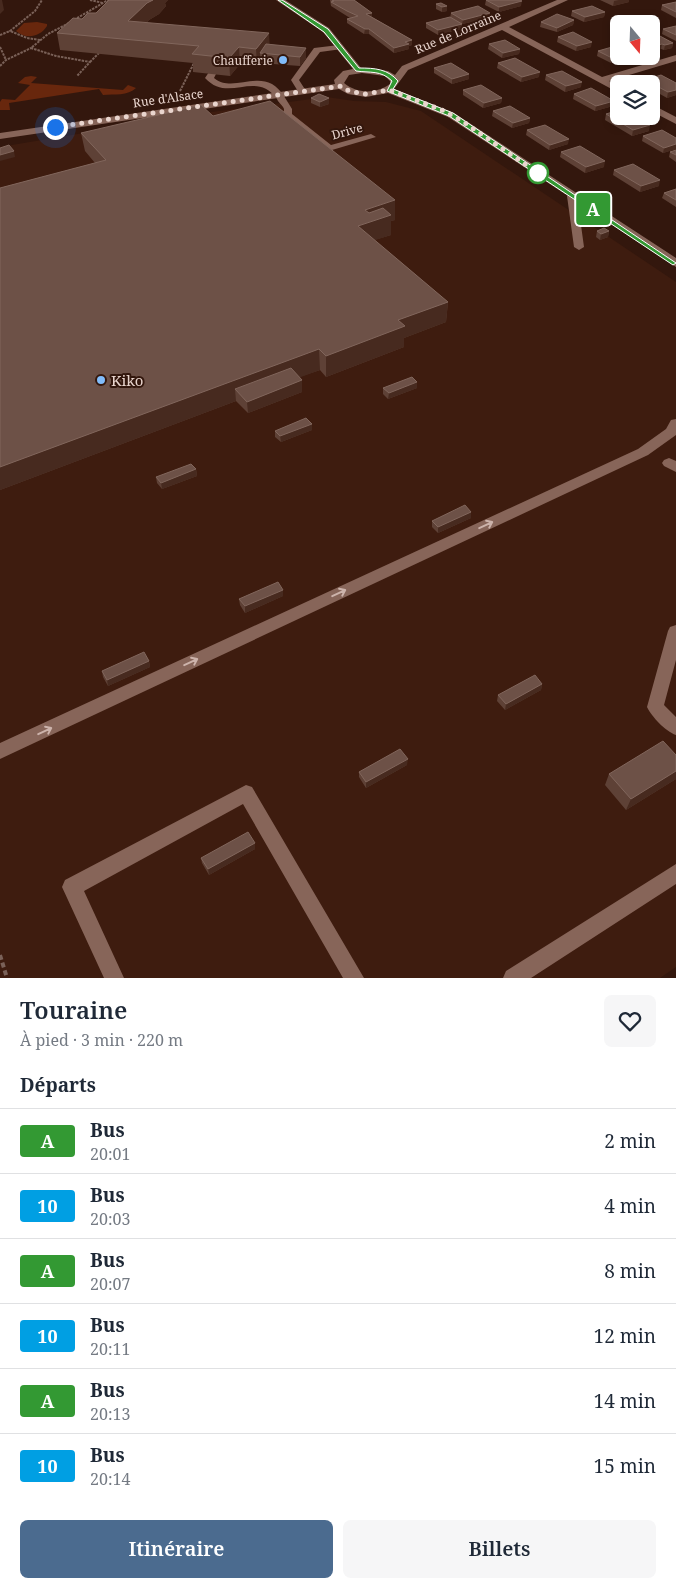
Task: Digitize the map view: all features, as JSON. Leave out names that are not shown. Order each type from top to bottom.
[{"type":"street","points":[[280,0],[326,30],[358,70]]},
{"type":"street","name":"Rue de Lorraine","points":[[392,85],[405,68],[564,0]]},
{"type":"street","points":[[502,27],[610,85]]},
{"type":"street","points":[[601,80],[676,58]]},
{"type":"street","points":[[392,85],[365,94],[349,91],[341,86],[339,80],[341,76],[358,70],[405,68]]},
{"type":"street","points":[[372,70],[388,74],[392,85],[451,115],[676,263]]},
{"type":"street","name":"Rue d'Alsace","points":[[0,136],[341,86]]},
{"type":"street","points":[[660,113],[676,121]]},
{"type":"lane","points":[[302,91],[295,80],[317,50],[339,47]]},
{"type":"lane","points":[[212,74],[209,78],[219,85],[267,85],[276,95]]},
{"type":"lane","name":"Drive","points":[[276,95],[288,109],[287,115],[329,148],[371,137]]},
{"type":"lane","points":[[572,196],[579,246]]},
{"type":"lane","points":[[0,751],[559,492],[642,452],[674,430]]},
{"type":"lane","points":[[676,631],[655,707],[676,728]]},
{"type":"lane","points":[[114,978],[72,887],[246,793],[354,978]]},
{"type":"lane","points":[[513,978],[676,873]]},
{"type":"path","points":[[0,35],[10,31],[35,11],[42,0]]},
{"type":"path","points":[[90,0],[110,4]]},
{"type":"path","points":[[0,66],[6,60],[31,48],[108,0]]},
{"type":"path","points":[[0,31],[10,31],[28,38],[41,40]]},
{"type":"path","points":[[0,47],[6,60]]},
{"type":"path","points":[[31,48],[56,56],[90,62]]},
{"type":"path","points":[[76,76],[99,53]]},
{"type":"path","points":[[183,108],[178,94],[194,63]]},
{"type":"path","points":[[0,955],[7,978]]},
{"type":"shaded area","points":[[37,22],[47,24],[47,26],[37,35],[24,36],[16,31],[24,23]]},
{"type":"shaded area","points":[[25,77],[37,77],[31,83],[123,90],[128,85],[136,88],[133,91],[121,94],[103,95],[99,89],[9,103],[10,110],[0,110],[2,99],[15,100],[30,85],[18,83]]},
{"type":"shaded area","points":[[327,97],[354,101],[386,102],[421,111],[676,282],[676,967],[660,978],[0,978],[0,147],[197,114]]},
{"type":"building","points":[[109,0],[153,0],[147,3],[128,21],[269,33],[256,49],[239,47],[229,58],[192,54],[199,46],[57,33],[73,18],[82,19],[88,13],[96,13]]},
{"type":"building","points":[[332,0],[354,0],[372,13],[366,14],[412,40],[405,42],[409,44],[394,48],[369,29],[365,29],[347,19],[358,16],[331,2],[334,1]]},
{"type":"building","points":[[486,0],[520,0],[522,1],[499,7]]},
{"type":"building","points":[[676,2],[676,12],[662,5]]},
{"type":"building","points":[[441,3],[447,6],[442,7],[436,4]]},
{"type":"building","points":[[478,6],[490,13],[463,20],[451,13]]},
{"type":"building","points":[[592,6],[605,12],[585,17],[572,11]]},
{"type":"building","points":[[557,14],[574,20],[557,28],[541,22]]},
{"type":"building","points":[[450,17],[462,24],[438,30],[426,23]]},
{"type":"building","points":[[676,26],[676,35],[663,29]]},
{"type":"building","points":[[573,32],[592,42],[577,46],[558,37]]},
{"type":"building","points":[[660,36],[673,43],[665,45],[660,45]]},
{"type":"building","points":[[505,40],[520,49],[503,53],[489,44]]},
{"type":"building","points":[[266,44],[306,48],[300,57],[260,53]]},
{"type":"building","points":[[610,48],[610,57],[598,51]]},
{"type":"building","points":[[515,58],[540,72],[522,77],[498,63]]},
{"type":"building","points":[[451,63],[469,74],[452,79],[434,68]]},
{"type":"building","points":[[562,71],[582,82],[566,86],[546,75]]},
{"type":"building","points":[[660,75],[676,83],[676,90],[668,92],[660,88]]},
{"type":"building","points":[[481,85],[502,98],[484,103],[463,90]]},
{"type":"building","points":[[591,88],[610,99],[610,102],[596,106],[574,94]]},
{"type":"building","points":[[319,94],[329,98],[320,102],[311,98]]},
{"type":"building","points":[[270,101],[395,200],[365,210],[369,213],[383,208],[391,215],[358,226],[448,302],[398,320],[405,326],[326,356],[319,349],[0,467],[0,188],[106,160],[81,133],[201,105],[213,116]]},
{"type":"building","points":[[510,106],[530,118],[513,123],[493,111]]},
{"type":"building","points":[[545,125],[569,139],[550,145],[527,130]]},
{"type":"building","points":[[625,125],[650,125],[633,130]]},
{"type":"building","points":[[662,130],[676,138],[676,144],[664,148],[643,136]]},
{"type":"building","points":[[9,145],[14,151],[0,155],[0,148]]},
{"type":"building","points":[[580,146],[605,161],[586,167],[561,152]]},
{"type":"building","points":[[633,164],[660,180],[641,186],[614,170]]},
{"type":"building","points":[[676,189],[676,200],[664,193]]},
{"type":"building","points":[[604,228],[609,231],[601,234],[597,231]]},
{"type":"building","points":[[291,368],[302,380],[247,402],[235,389]]},
{"type":"building","points":[[412,377],[417,382],[389,393],[383,388]]},
{"type":"building","points":[[306,418],[312,424],[280,436],[275,431]]},
{"type":"building","points":[[191,464],[196,469],[161,483],[156,477]]},
{"type":"building","points":[[465,505],[471,512],[438,527],[432,521]]},
{"type":"building","points":[[278,582],[283,590],[245,606],[239,599]]},
{"type":"building","points":[[144,652],[149,661],[107,680],[102,671]]},
{"type":"building","points":[[535,675],[542,684],[506,704],[498,695]]},
{"type":"building","points":[[663,741],[676,755],[676,771],[631,799],[609,774]]},
{"type":"building","points":[[400,749],[408,759],[366,782],[359,772]]},
{"type":"building","points":[[248,832],[255,843],[208,869],[201,858]]},
{"type":"bus line","name":"A","points":[[280,0],[326,30],[358,70],[380,71],[393,77],[394,85],[389,90],[442,110],[465,123],[496,146],[676,263]]},
{"type":"place","name":"Chaufferie","points":[[283,60]]},
{"type":"place","name":"Kiko","points":[[101,380]]},
{"type":"route","points":[[55,127],[341,86],[349,91],[365,94],[389,90],[451,115],[542,176],[538,173]]}]
